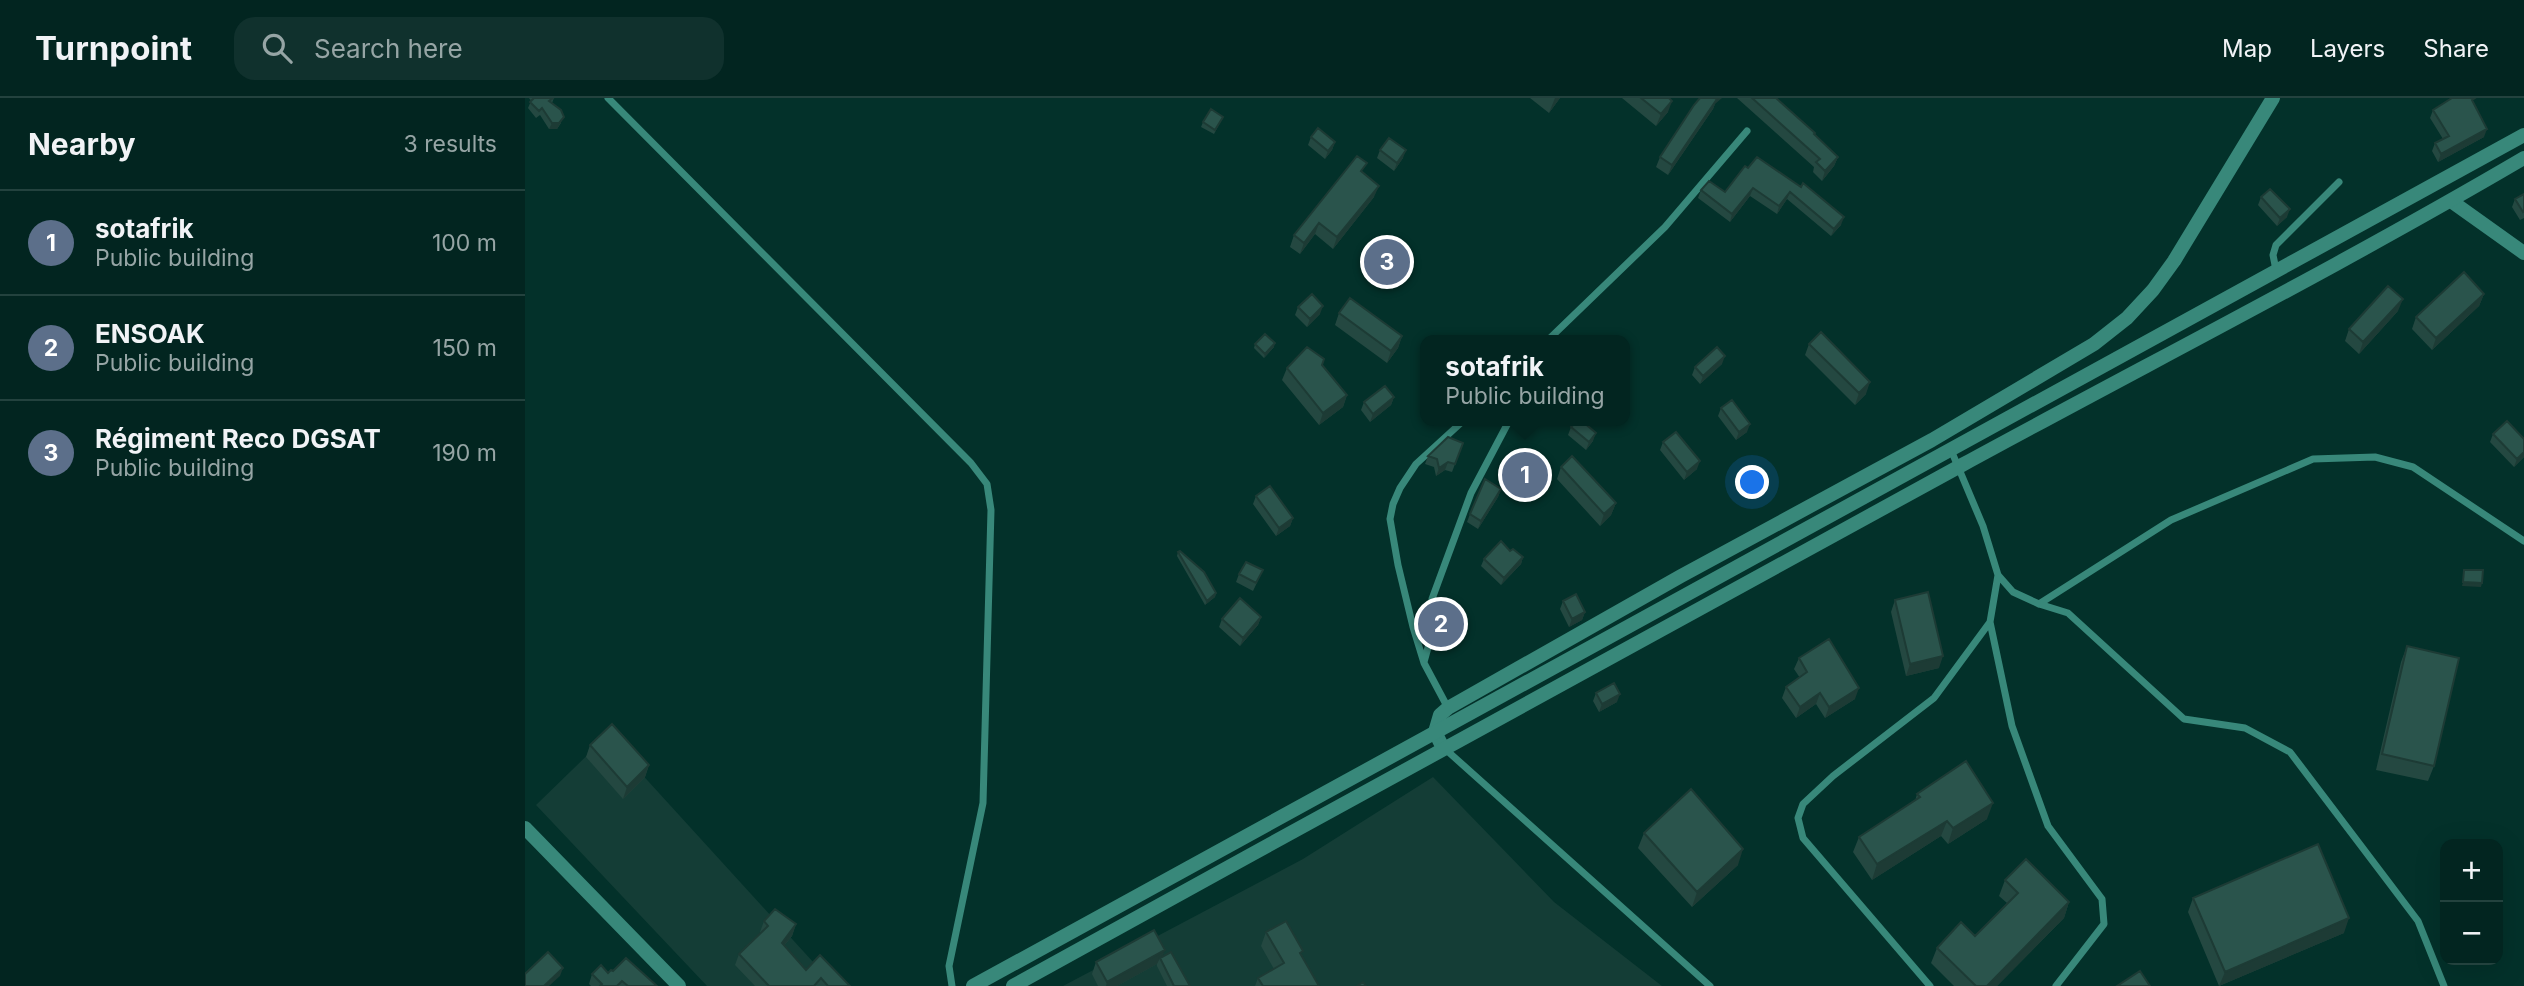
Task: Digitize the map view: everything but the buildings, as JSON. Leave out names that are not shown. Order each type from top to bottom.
[{"type":"street","points":[[1443,748],[1434,732],[1440,715],[1448,708],[1932,440],[2094,344],[2127,318],[2160,280],[2273,98]]},
{"type":"street","points":[[973,986],[2524,135]]},
{"type":"street","points":[[1013,986],[1443,748],[2451,201],[2524,158]]},
{"type":"street","points":[[2451,201],[2524,253]]},
{"type":"street","points":[[525,828],[679,986]]},
{"type":"lane","points":[[608,98],[971,463],[987,484],[991,510],[983,803],[949,966],[952,986]]},
{"type":"lane","points":[[1553,335],[1664,227],[1747,131]]},
{"type":"lane","points":[[2277,272],[2273,254],[2276,245],[2339,182]]},
{"type":"lane","points":[[1448,708],[1424,663],[1398,565],[1390,519],[1400,488],[1416,464],[1458,426]]},
{"type":"lane","points":[[1424,663],[1429,644],[1431,598],[1471,493],[1506,426]]},
{"type":"lane","points":[[1951,450],[1983,526],[1998,575],[2013,592],[2039,604],[2069,613],[2184,719],[2245,728],[2290,752],[2418,920],[2444,986]]},
{"type":"lane","points":[[2039,604],[2171,520],[2313,459],[2375,457],[2413,467],[2524,541]]},
{"type":"lane","points":[[1998,575],[1990,622],[2011,726],[2048,826],[2102,899],[2103,924],[2056,986]]},
{"type":"lane","points":[[1930,986],[1803,838],[1798,818],[1803,804],[1833,776],[1934,698],[1990,622]]},
{"type":"lane","points":[[1443,748],[1710,986]]},
{"type":"shaded area","points":[[607,736],[835,986],[707,986],[536,805]]},
{"type":"shaded area","points":[[1433,777],[1554,902],[1662,986],[1063,986],[1303,859]]},
{"type":"place","name":"Régiment Reco DGSAT","points":[[1387,262]]},
{"type":"place","name":"sotafrik","points":[[1525,475]]},
{"type":"place","name":"ENSOAK","points":[[1441,624]]}]
